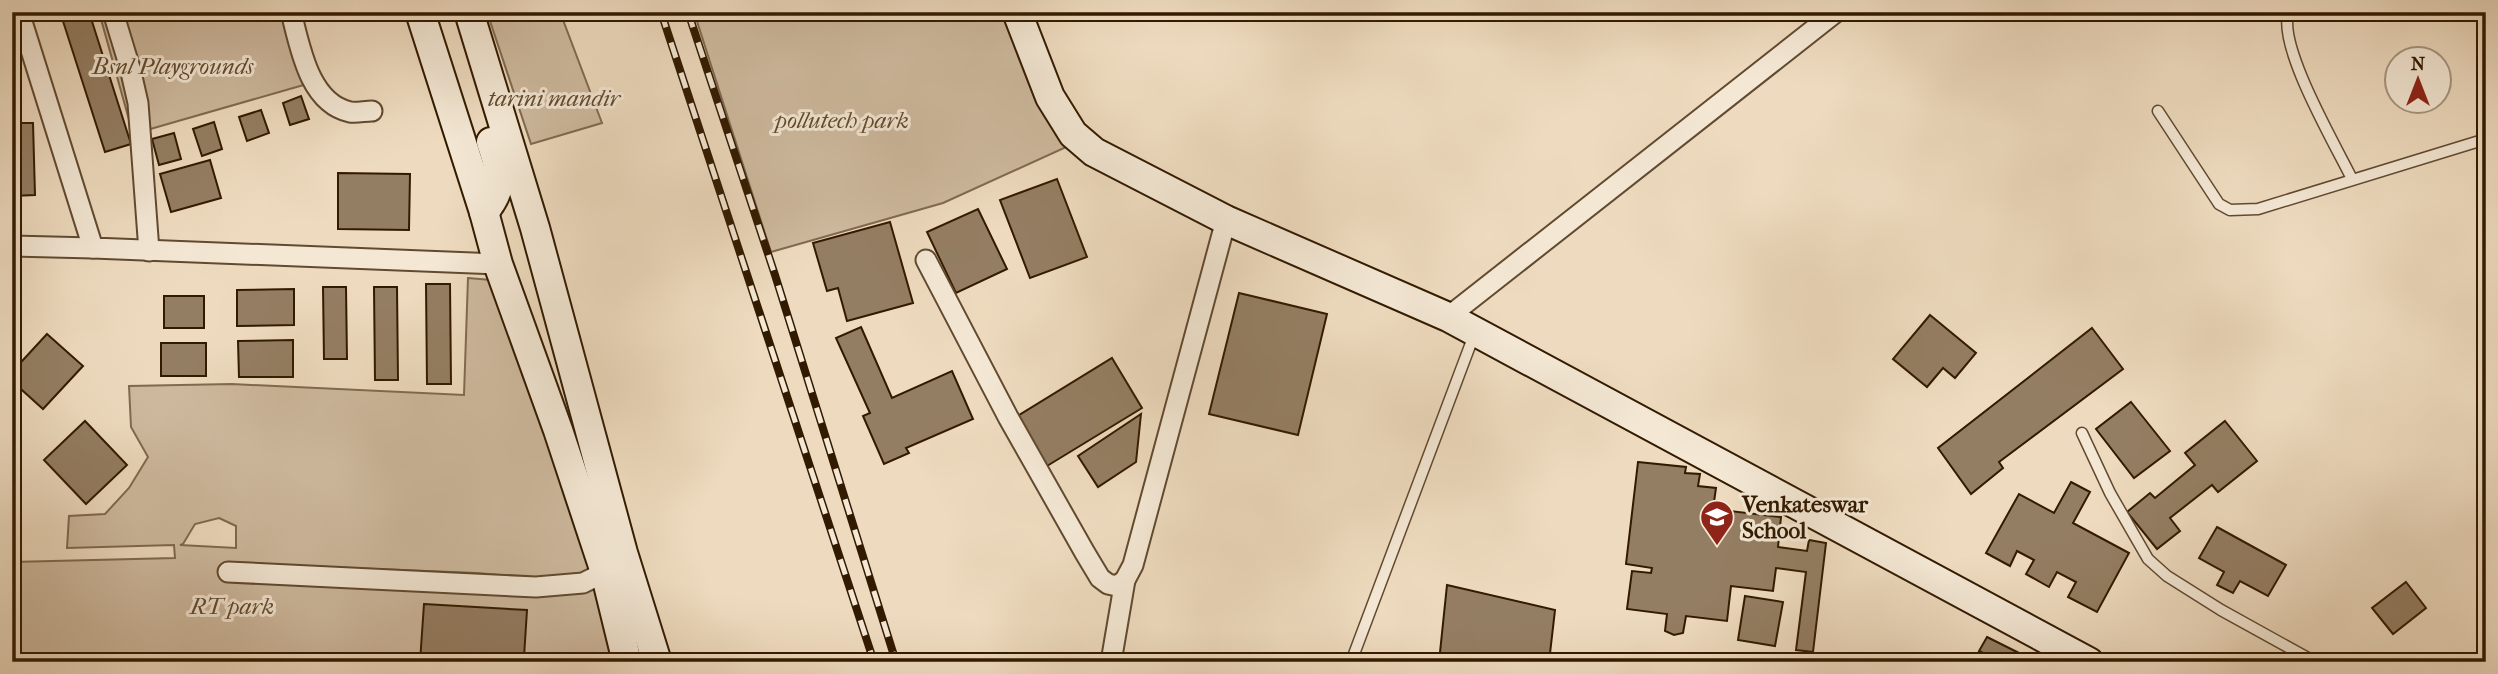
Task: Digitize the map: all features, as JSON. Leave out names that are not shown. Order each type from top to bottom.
[{"type":"street","points":[[19,12],[93,248]]},
{"type":"street","points":[[113,12],[138,103],[149,251]]},
{"type":"street","points":[[291,12],[304,61],[319,90],[330,102],[347,111],[372,111]]},
{"type":"street","points":[[420,12],[498,264],[558,429],[605,572],[627,662]]},
{"type":"street","points":[[450,12],[499,165],[498,192],[484,212]]},
{"type":"street","points":[[469,12],[527,200],[623,552],[657,662]]},
{"type":"street","points":[[1022,13],[1050,97],[1073,134],[1094,152],[1226,219],[1448,317],[2089,662]]},
{"type":"street","points":[[1448,317],[1828,15]]},
{"type":"street","points":[[499,165],[527,200]]},
{"type":"street","points":[[1111,662],[1125,580],[1133,565],[1226,219]]},
{"type":"street","points":[[12,246],[498,264]]},
{"type":"street","points":[[926,260],[1008,417],[1100,578],[1117,586],[1125,580]]},
{"type":"street","points":[[228,572],[536,587],[583,583],[605,572]]},
{"type":"lane","points":[[2288,12],[2287,35],[2294,58],[2352,179]]},
{"type":"lane","points":[[2158,111],[2219,204],[2230,209],[2258,209],[2486,139]]},
{"type":"lane","points":[[1352,662],[1475,332]]},
{"type":"lane","points":[[2082,433],[2110,493],[2148,559],[2167,576],[2221,610],[2315,662]]},
{"type":"green space","name":"Bsnl Playgrounds","points":[[99,12],[295,12],[314,82],[133,134]]},
{"type":"green space","name":"tarini mandir","points":[[487,12],[560,12],[602,123],[531,144]]},
{"type":"green space","name":"pollutech park","points":[[694,12],[1017,12],[1075,143],[943,203],[771,252]]},
{"type":"green space","name":"RT park","points":[[468,278],[491,280],[615,578],[641,662],[12,662],[12,562],[175,558],[174,545],[67,548],[69,516],[105,514],[129,488],[148,457],[131,427],[129,386],[232,384],[464,395]],"holes":[[[219,518],[236,526],[236,548],[180,545],[195,524]],[[301,566],[476,573],[590,582]]]},
{"type":"building","points":[[89,12],[131,144],[105,152],[61,15]]},
{"type":"building","points":[[301,96],[309,119],[290,125],[283,103]]},
{"type":"building","points":[[261,110],[269,133],[247,141],[239,117]]},
{"type":"building","points":[[214,122],[222,149],[202,156],[193,129]]},
{"type":"building","points":[[12,123],[33,123],[35,195],[12,196]]},
{"type":"building","points":[[174,133],[181,159],[159,165],[152,139]]},
{"type":"building","points":[[210,160],[221,198],[171,212],[160,174]]},
{"type":"building","points":[[338,173],[410,174],[409,230],[338,229]]},
{"type":"building","points":[[1057,179],[1087,257],[1030,278],[1000,200]]},
{"type":"building","points":[[978,209],[1007,269],[956,293],[927,232]]},
{"type":"building","points":[[890,222],[913,303],[847,321],[838,288],[827,291],[813,243]]},
{"type":"building","points":[[426,284],[450,284],[451,384],[427,384]]},
{"type":"building","points":[[323,287],[346,287],[347,359],[324,359]]},
{"type":"building","points":[[374,287],[397,287],[398,380],[375,380]]},
{"type":"building","points":[[294,289],[294,325],[237,326],[237,290]]},
{"type":"building","points":[[1239,293],[1327,314],[1298,435],[1209,414]]},
{"type":"building","points":[[164,296],[204,296],[204,328],[164,328]]},
{"type":"building","points":[[1930,315],[1976,353],[1955,378],[1943,368],[1927,387],[1893,359]]},
{"type":"building","points":[[861,327],[892,398],[952,371],[973,419],[906,448],[909,453],[884,464],[863,416],[870,413],[836,338]]},
{"type":"building","points":[[2092,328],[2123,369],[1999,462],[2003,468],[1971,494],[1938,448]]},
{"type":"building","points":[[47,334],[83,366],[43,409],[12,381],[12,372]]},
{"type":"building","points":[[293,340],[293,377],[239,377],[238,341]]},
{"type":"building","points":[[161,343],[206,343],[206,376],[161,376]]},
{"type":"building","points":[[1112,358],[1142,408],[1047,466],[1016,417]]},
{"type":"building","points":[[2131,402],[2170,451],[2134,478],[2096,429]]},
{"type":"building","points":[[1141,414],[1136,462],[1098,487],[1078,456]]},
{"type":"building","points":[[85,421],[127,465],[86,504],[44,460]]},
{"type":"building","points":[[2225,421],[2257,461],[2218,492],[2212,485],[2170,518],[2180,531],[2157,549],[2127,512],[2150,493],[2155,498],[2195,465],[2185,453]]},
{"type":"building","points":[[1638,462],[1686,467],[1685,473],[1700,474],[1698,486],[1716,488],[1713,509],[1781,517],[1778,547],[1807,551],[1809,540],[1826,543],[1813,652],[1796,650],[1806,572],[1776,568],[1773,591],[1731,586],[1727,621],[1686,616],[1683,633],[1674,635],[1665,631],[1667,614],[1627,609],[1632,571],[1651,573],[1652,568],[1626,564]]},
{"type":"building","points":[[2071,482],[2090,492],[2073,523],[2129,553],[2097,612],[2068,597],[2076,582],[2057,572],[2049,587],[2026,574],[2034,560],[2017,551],[2010,566],[1986,553],[2019,494],[2054,513]]},
{"type":"building","points":[[2217,527],[2286,565],[2268,596],[2240,581],[2233,593],[2217,585],[2224,572],[2199,558]]},
{"type":"building","points":[[2406,582],[2426,608],[2393,634],[2372,608]]},
{"type":"building","points":[[1447,585],[1555,610],[1549,662],[1439,662]]},
{"type":"building","points":[[1745,596],[1783,602],[1775,646],[1738,640]]},
{"type":"building","points":[[424,604],[527,610],[524,657],[506,656],[506,662],[420,662]]},
{"type":"building","points":[[1987,637],[2031,659],[2029,662],[2001,662],[1979,651]]},
{"type":"railway","points":[[661,12],[874,662]]},
{"type":"railway","points":[[688,12],[775,275],[896,662]]},
{"type":"place","name":"Venkateswar School","points":[[1717,547]]}]
